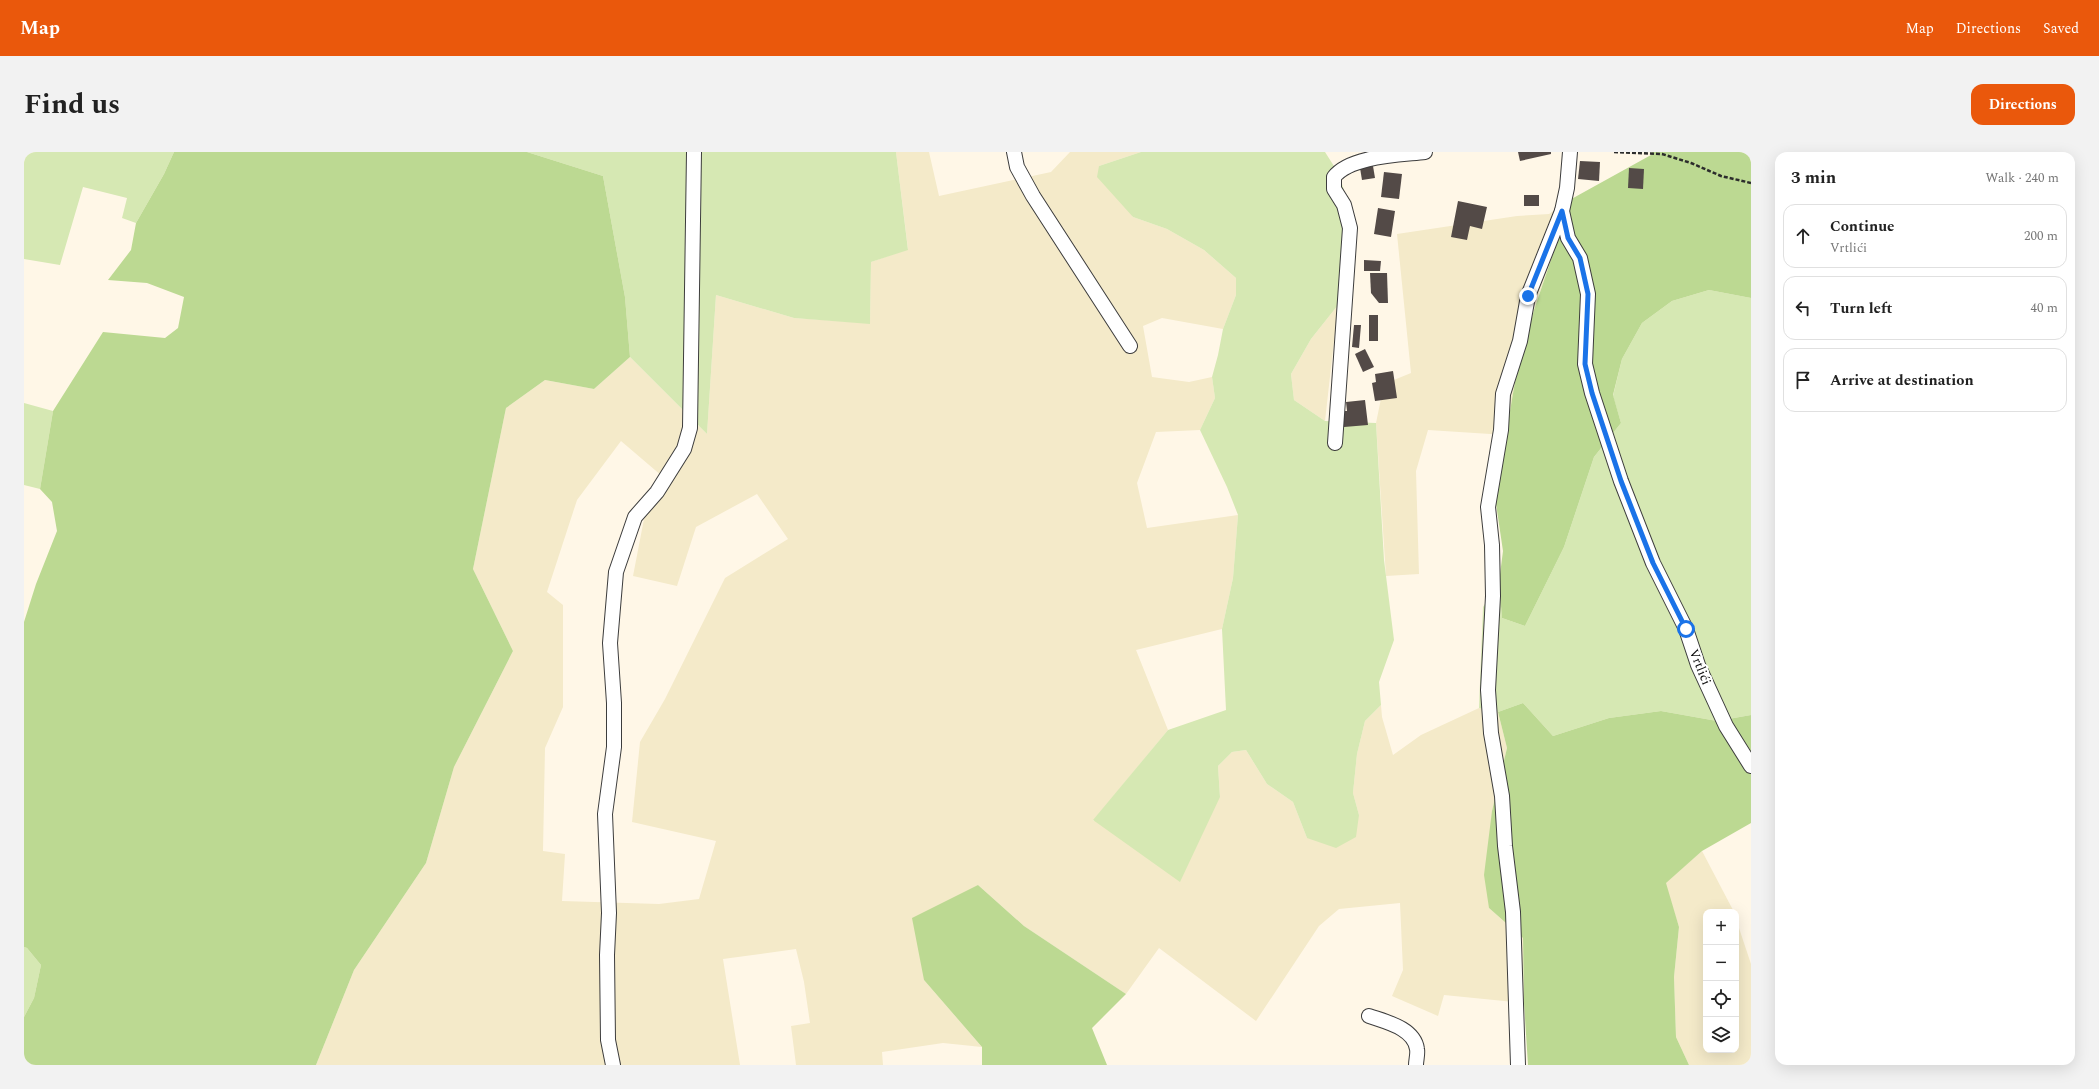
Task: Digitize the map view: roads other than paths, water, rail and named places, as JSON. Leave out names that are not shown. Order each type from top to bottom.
[{"type":"street","points":[[613,1065],[608,1040],[607,954],[609,913],[605,814],[614,746],[614,703],[610,643],[616,572],[635,517],[657,492],[676,462],[684,449],[690,428],[694,152]]},
{"type":"street","points":[[1014,152],[1017,167],[1033,196],[1130,346]]},
{"type":"street","points":[[1334,443],[1350,228],[1344,205],[1334,189],[1334,177],[1337,172],[1352,164],[1425,152]]},
{"type":"street","name":"Vrtlići","points":[[1570,152],[1567,188],[1562,211],[1568,238],[1580,258],[1588,294],[1585,364],[1592,393],[1621,481],[1653,563],[1686,629],[1698,665],[1726,726],[1751,766]]},
{"type":"street","points":[[1518,1065],[1513,912],[1505,846],[1502,796],[1491,733],[1488,690],[1493,596],[1492,545],[1488,507],[1502,430],[1503,394],[1520,341],[1528,296],[1562,211]]},
{"type":"street","points":[[1369,1016],[1391,1023],[1402,1029],[1413,1038],[1418,1049],[1416,1065]]}]
